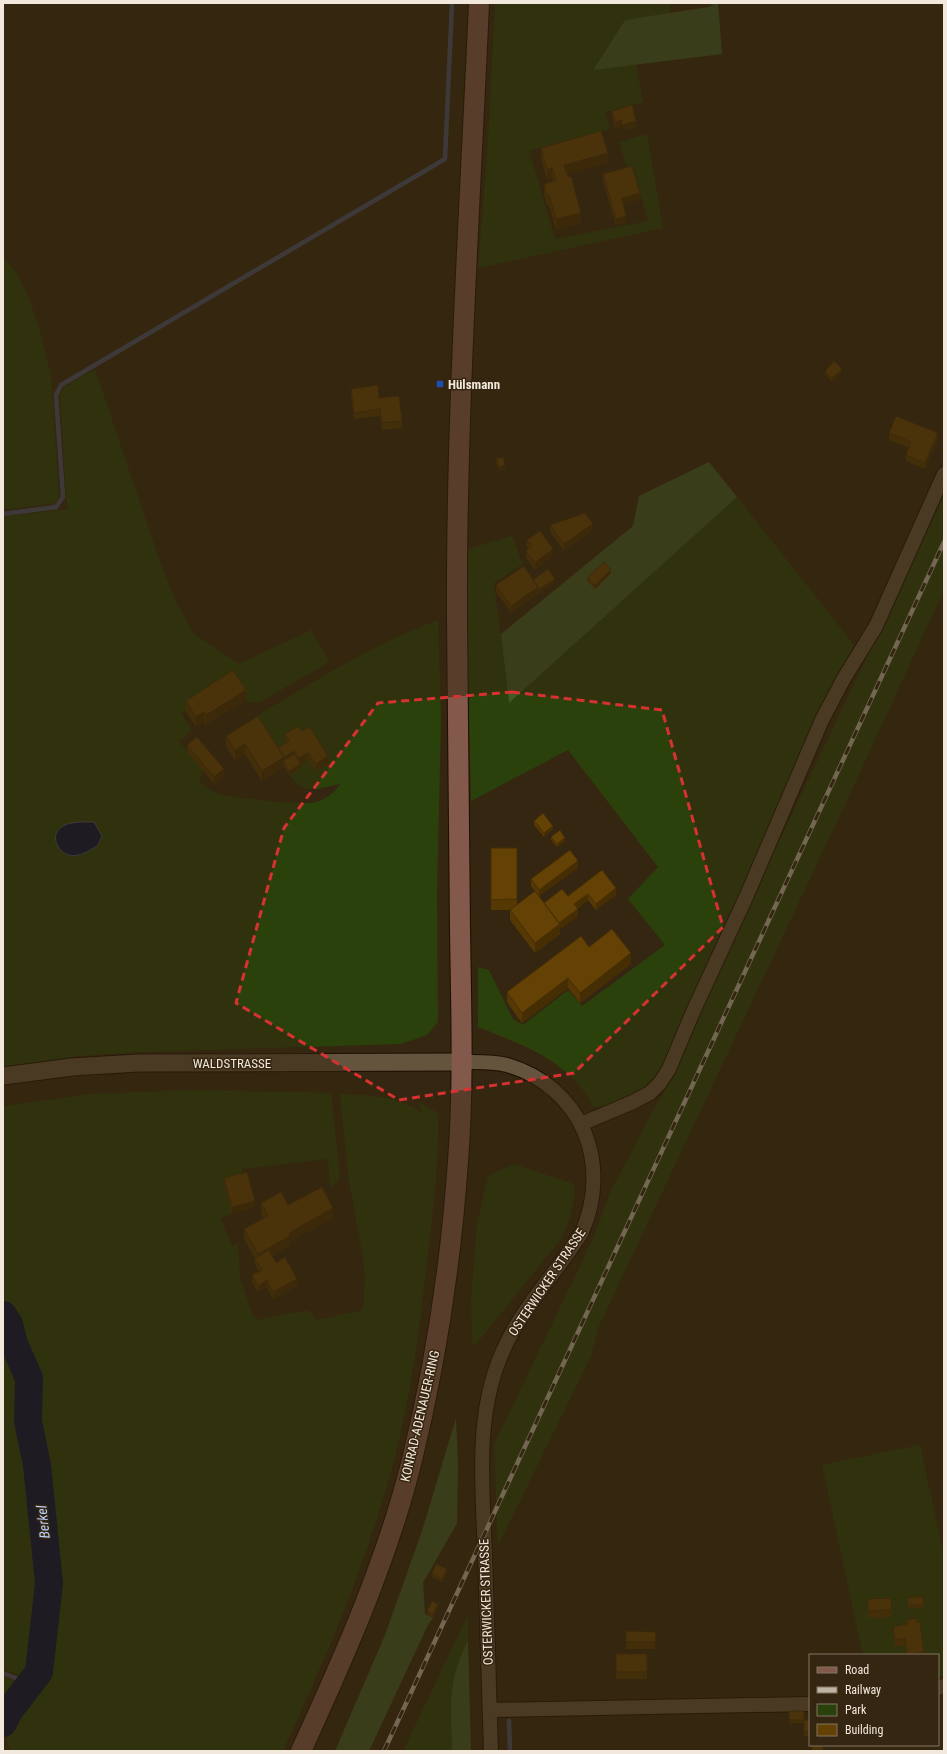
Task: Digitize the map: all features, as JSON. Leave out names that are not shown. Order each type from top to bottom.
[{"type":"main road","name":"KONRAD-ADENAUER-RING","points":[[301,1751],[338,1670],[378,1568],[410,1465],[426,1400],[442,1307],[451,1235],[458,1157],[461,1062],[457,615],[458,494],[479,3]]},
{"type":"street","points":[[581,1124],[633,1102],[650,1093],[660,1083],[668,1069],[747,895],[822,720],[843,680],[876,626],[944,474]]},
{"type":"street","name":"WALDSTRASSE","points":[[3,1076],[72,1067],[138,1063],[461,1062]]},
{"type":"street","name":"OSTERWICKER STRASSE","points":[[461,1062],[497,1063],[508,1065],[535,1078],[556,1092],[565,1100],[581,1124],[588,1139],[594,1166],[593,1195],[587,1221],[573,1247],[525,1310],[510,1335],[494,1375],[486,1408],[483,1439],[483,1486],[491,1751]]},
{"type":"street","points":[[490,1710],[809,1704]]},
{"type":"highlighted area","points":[[512,692],[662,710],[723,927],[574,1073],[399,1100],[236,1003],[284,828],[378,703]]},
{"type":"green space","points":[[495,3],[670,3],[670,13],[625,20],[593,69],[636,64],[643,102],[605,112],[610,129],[529,151],[555,239],[648,221],[633,166],[627,167],[619,142],[647,134],[663,228],[478,268],[488,144]]},
{"type":"green space","points":[[718,3],[722,54],[593,70],[625,20],[708,7]]},
{"type":"green space","points":[[3,256],[16,272],[28,296],[38,324],[51,375],[59,497],[55,503],[3,510]]},
{"type":"green space","points":[[95,369],[159,559],[175,600],[194,634],[239,664],[311,630],[329,662],[260,702],[249,702],[246,700],[233,680],[181,714],[192,730],[179,741],[203,771],[199,781],[207,788],[222,795],[254,800],[299,803],[317,802],[330,795],[340,784],[318,789],[306,789],[295,782],[289,775],[301,768],[299,765],[308,759],[328,763],[285,741],[289,748],[277,756],[258,726],[255,717],[321,677],[367,652],[414,629],[438,620],[441,721],[437,893],[438,1022],[427,1035],[401,1044],[141,1052],[78,1056],[3,1067],[3,517],[68,509],[66,498],[60,394],[64,387]]},
{"type":"green space","points":[[709,462],[737,497],[509,703],[501,634],[633,526],[639,496]]},
{"type":"green space","points":[[944,496],[944,590],[849,796],[599,1326],[591,1356],[498,1546],[494,1445],[593,1239],[610,1193],[655,1107],[678,1069],[694,1019]]},
{"type":"green space","points":[[737,497],[854,645],[819,719],[746,888],[684,1013],[664,1067],[646,1087],[609,1106],[593,1107],[584,1091],[572,1077],[548,1059],[506,1038],[478,1027],[478,967],[489,970],[513,1019],[523,1025],[568,990],[582,1006],[665,945],[628,899],[658,867],[568,750],[471,801],[465,550],[512,536],[523,564],[494,583],[509,703]]},
{"type":"green space","points":[[191,1090],[331,1093],[340,1177],[333,1186],[330,1188],[328,1159],[242,1169],[244,1180],[224,1185],[232,1214],[220,1218],[232,1246],[238,1242],[240,1278],[253,1316],[258,1320],[308,1310],[317,1320],[363,1310],[365,1277],[363,1256],[348,1176],[340,1094],[372,1096],[393,1100],[413,1107],[423,1113],[419,1102],[436,1112],[438,1116],[437,1170],[414,1361],[400,1436],[384,1497],[345,1608],[283,1751],[10,1751],[7,1740],[11,1724],[43,1677],[56,1586],[55,1539],[38,1442],[40,1396],[37,1377],[3,1299],[3,1106],[92,1094]]},
{"type":"green space","points":[[514,1164],[574,1184],[575,1195],[570,1217],[561,1239],[476,1344],[472,1344],[471,1299],[477,1224],[488,1176]]},
{"type":"green space","points":[[8,1347],[21,1383],[23,1402],[22,1444],[40,1546],[42,1587],[25,1677],[3,1669],[3,1351]]},
{"type":"green space","points":[[456,1418],[458,1463],[457,1523],[423,1583],[425,1614],[433,1618],[428,1625],[369,1751],[335,1751],[385,1635],[422,1531]]},
{"type":"green space","points":[[920,1445],[944,1556],[944,1675],[939,1677],[939,1654],[863,1654],[822,1465]]},
{"type":"green space","points":[[468,1615],[468,1640],[460,1658],[451,1701],[452,1751],[403,1751]]},
{"type":"green space","points":[[468,1640],[471,1751],[452,1751],[451,1707],[453,1682],[461,1655]]},
{"type":"green space","points":[[3,1677],[23,1685],[3,1706]]},
{"type":"water","points":[[94,822],[102,836],[96,847],[83,854],[72,856],[61,851],[56,841],[58,830],[67,824]]},
{"type":"building","points":[[632,105],[636,121],[622,125],[622,120],[615,122],[612,111]]},
{"type":"building","points":[[601,131],[608,153],[564,165],[568,177],[571,176],[581,213],[556,219],[544,184],[556,180],[552,168],[547,170],[541,148]]},
{"type":"building","points":[[632,166],[640,193],[622,198],[626,216],[616,219],[603,174]]},
{"type":"building","points":[[834,361],[842,369],[832,378],[825,371]]},
{"type":"building","points":[[378,385],[379,398],[399,396],[402,421],[382,423],[380,409],[354,413],[351,389]]},
{"type":"building","points":[[896,416],[938,433],[925,463],[906,455],[911,442],[889,433]]},
{"type":"building","points":[[503,457],[505,465],[499,467],[496,459]]},
{"type":"building","points":[[585,513],[593,524],[564,544],[550,525]]},
{"type":"building","points":[[540,531],[553,549],[535,563],[526,551],[532,546],[527,540]]},
{"type":"building","points":[[604,562],[611,570],[595,585],[587,578]]},
{"type":"building","points":[[524,566],[538,587],[511,606],[496,585]]},
{"type":"building","points":[[548,569],[555,579],[538,590],[538,587],[533,580]]},
{"type":"building","points":[[233,670],[246,690],[206,715],[204,712],[196,717],[186,701]]},
{"type":"building","points":[[258,716],[284,757],[262,771],[245,744],[235,750],[226,736]]},
{"type":"building","points":[[298,726],[302,731],[310,727],[328,756],[316,764],[308,753],[299,758],[294,751],[284,757],[278,748],[289,741],[285,734]]},
{"type":"building","points":[[197,737],[224,769],[214,777],[187,745]]},
{"type":"building","points":[[294,754],[301,764],[289,771],[284,764],[284,760]]},
{"type":"building","points":[[543,813],[553,826],[544,833],[534,821]]},
{"type":"building","points":[[560,830],[565,838],[557,844],[551,837]]},
{"type":"building","points":[[491,848],[517,848],[517,899],[491,900]]},
{"type":"building","points":[[570,850],[578,861],[539,890],[531,879]]},
{"type":"building","points":[[602,870],[616,888],[596,904],[588,894],[574,904],[578,909],[559,923],[544,903],[562,889],[568,896]]},
{"type":"building","points":[[535,891],[560,924],[535,943],[510,910]]},
{"type":"building","points":[[612,929],[631,953],[580,993],[568,978],[522,1013],[507,992],[581,936],[589,947]]},
{"type":"building","points":[[247,1172],[255,1201],[232,1207],[224,1178]]},
{"type":"building","points":[[322,1187],[333,1208],[289,1233],[290,1236],[258,1254],[244,1229],[268,1216],[261,1203],[281,1192],[288,1205]]},
{"type":"building","points":[[269,1250],[276,1263],[285,1257],[297,1279],[273,1292],[267,1280],[258,1286],[252,1275],[262,1270],[255,1258]]},
{"type":"building","points":[[436,1564],[447,1569],[442,1579],[432,1574]]},
{"type":"building","points":[[923,1596],[924,1604],[908,1606],[907,1598]]},
{"type":"building","points":[[891,1598],[892,1610],[868,1611],[868,1599]]},
{"type":"building","points":[[432,1601],[438,1604],[433,1614],[427,1611]]},
{"type":"building","points":[[916,1618],[917,1622],[920,1622],[924,1652],[907,1654],[905,1638],[895,1640],[893,1627],[907,1624],[906,1620]]},
{"type":"building","points":[[626,1631],[656,1632],[655,1642],[626,1642]]},
{"type":"building","points":[[616,1654],[647,1654],[647,1672],[616,1672]]},
{"type":"building","points":[[789,1711],[804,1711],[804,1720],[789,1720]]},
{"type":"building","points":[[804,1720],[809,1720],[809,1732],[804,1732]]},
{"type":"building","points":[[812,1746],[823,1746],[823,1751],[812,1751]]},
{"type":"waterway","points":[[3,514],[56,507],[63,497],[56,395],[61,385],[445,159],[452,3]]},
{"type":"waterway","name":"Berkel","points":[[3,1315],[9,1324],[14,1344],[29,1378],[28,1421],[37,1465],[49,1583],[39,1672],[9,1711],[3,1723]]},
{"type":"waterway","points":[[3,1347],[14,1344]]},
{"type":"waterway","points":[[3,1673],[30,1684]]},
{"type":"waterway","points":[[509,1721],[510,1751]]},
{"type":"railway","points":[[384,1751],[944,542]]},
{"type":"place","name":"Hülsmann","points":[[440,384]]}]
